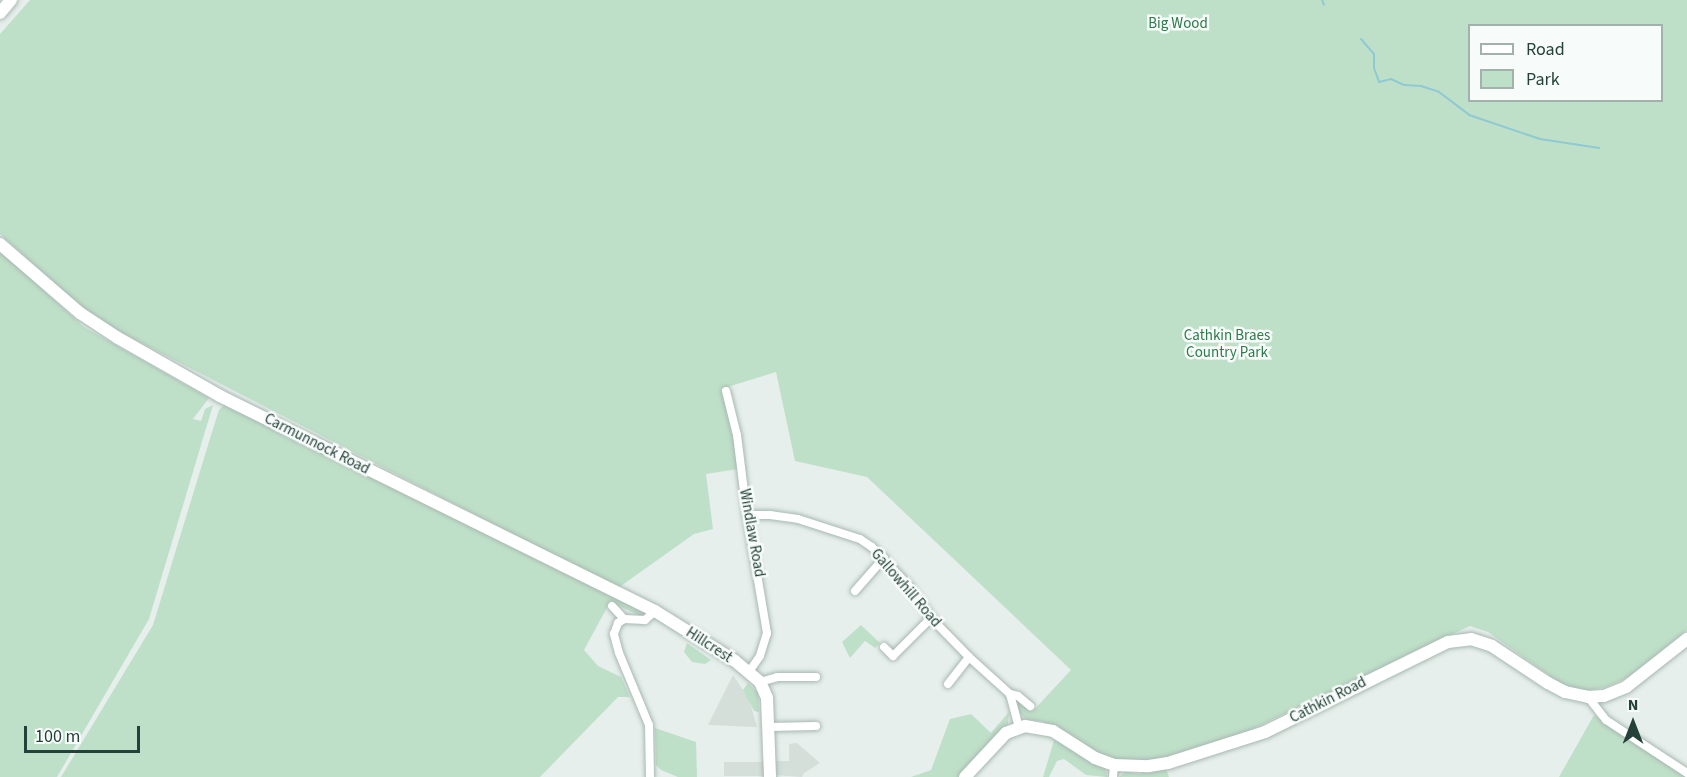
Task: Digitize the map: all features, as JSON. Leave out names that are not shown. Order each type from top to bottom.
[{"type":"street","points":[[0,13],[11,0]]},
{"type":"street","name":"Carmunnock Road","points":[[0,244],[80,313],[118,338],[220,396],[655,610]]},
{"type":"street","name":"Windlaw Road","points":[[726,391],[737,435],[747,515],[767,633],[760,656],[750,672]]},
{"type":"street","name":"Gallowhill Road","points":[[747,515],[798,519],[860,539],[885,558],[931,618],[969,657],[1010,694],[1018,696],[1030,706]]},
{"type":"street","points":[[855,591],[885,558]]},
{"type":"street","points":[[612,606],[624,619],[645,620],[655,610]]},
{"type":"street","name":"Hillcrest","points":[[655,610],[750,672],[760,682],[767,698],[771,777]]},
{"type":"street","points":[[884,647],[893,656],[931,618]]},
{"type":"street","points":[[624,619],[616,628],[615,643],[649,725],[650,777]]},
{"type":"street","name":"Cathkin Road","points":[[1019,727],[1031,725],[1053,731],[1114,771],[1168,763],[1265,732],[1430,649],[1471,639],[1492,646],[1565,692],[1587,698]]},
{"type":"street","points":[[1587,698],[1604,696],[1626,687],[1687,639]]},
{"type":"street","points":[[948,684],[969,657]]},
{"type":"street","points":[[760,682],[777,677],[816,677]]},
{"type":"street","points":[[964,777],[1006,733],[1019,727],[1010,694]]},
{"type":"street","points":[[1587,698],[1606,720],[1687,773]]},
{"type":"street","points":[[769,727],[816,726]]},
{"type":"shaded area","points":[[733,675],[749,699],[757,727],[708,725]]},
{"type":"shaded area","points":[[797,743],[820,763],[804,773],[802,777],[775,775],[775,761],[789,761],[789,744]]},
{"type":"shaded area","points":[[724,762],[764,762],[764,776],[724,776]]},
{"type":"green space","name":"Cathkin Braes Country Park","points":[[30,0],[1687,0],[1687,630],[1629,677],[1606,687],[1585,691],[1560,683],[1488,632],[1470,626],[1229,740],[1171,757],[1133,762],[1101,756],[1057,728],[1041,721],[1027,720],[1020,713],[1016,700],[1033,711],[1071,670],[867,477],[795,461],[776,372],[721,389],[733,427],[738,469],[706,474],[713,529],[694,534],[618,588],[120,332],[87,312],[0,234],[0,34]]},
{"type":"green space","points":[[0,251],[84,327],[209,398],[193,419],[201,421],[205,409],[213,405],[149,619],[57,777],[0,777]]},
{"type":"green space","points":[[224,405],[645,613],[641,616],[610,602],[584,650],[598,666],[621,677],[630,697],[618,697],[540,777],[61,777],[153,625],[219,410]]},
{"type":"green space","points":[[861,625],[880,643],[875,648],[865,641],[850,658],[842,642]]},
{"type":"green space","points":[[687,643],[711,660],[705,664],[692,662],[684,652]]},
{"type":"green space","points":[[748,683],[758,693],[759,712],[754,711],[743,690]]},
{"type":"green space","points":[[1009,712],[1008,724],[959,777],[911,777],[931,770],[950,719],[971,714],[991,733]]},
{"type":"green space","points":[[1594,715],[1687,776],[1687,777],[1559,777]]},
{"type":"green space","points":[[655,728],[696,742],[697,777],[678,777],[661,770],[656,765]]},
{"type":"green space","points":[[1055,737],[1105,768],[1107,777],[1086,775],[1064,759],[1057,761],[1049,777],[1043,777]]},
{"type":"green space","points":[[1166,769],[1169,777],[1119,777],[1125,772],[1142,774],[1143,770]]},
{"type":"waterway","points":[[1322,0],[1324,5]]},
{"type":"waterway","points":[[1361,39],[1374,54],[1374,68],[1379,82],[1391,79],[1404,85],[1421,86],[1439,92],[1469,115],[1540,139],[1599,148]]},
{"type":"park label","name":"Big Wood","points":[[1178,24]]}]
